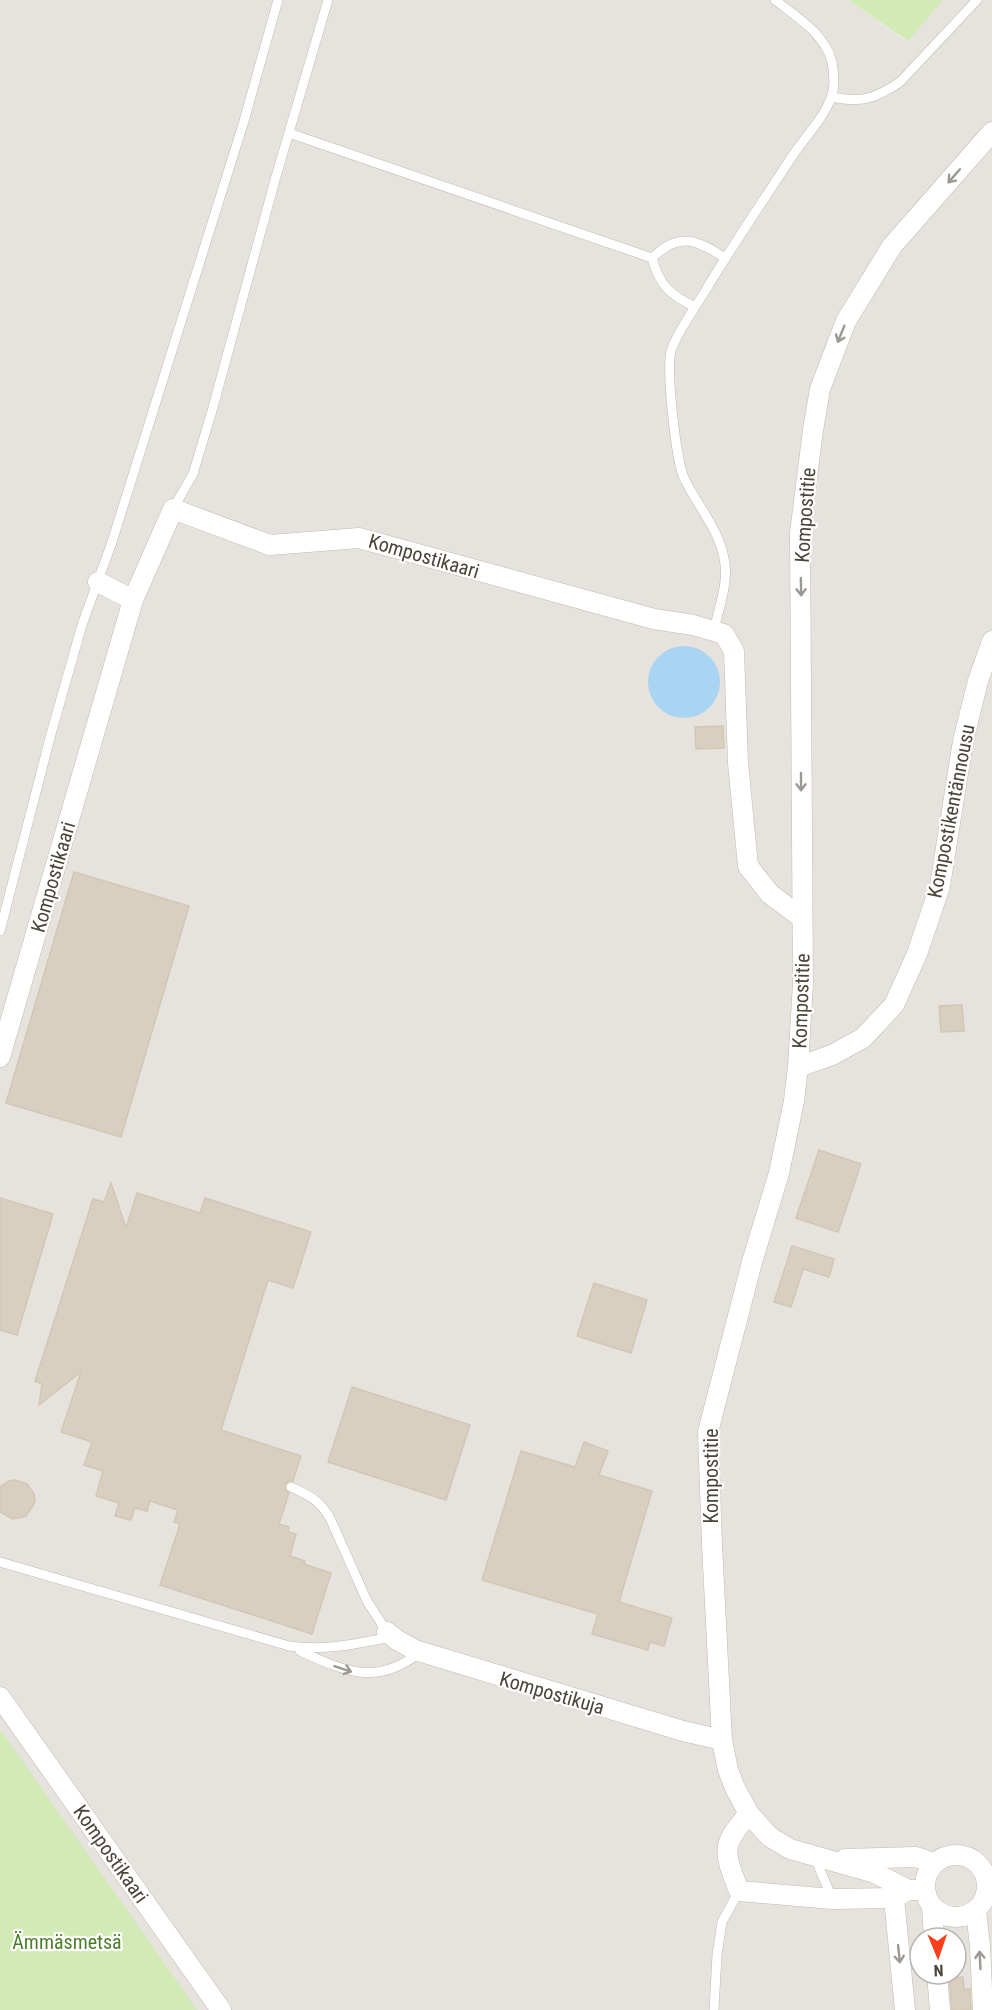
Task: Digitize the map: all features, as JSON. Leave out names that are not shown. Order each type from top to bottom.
[{"type":"street","name":"Kompostitie","points":[[914,1896],[885,1877],[790,1849],[770,1837],[749,1814],[735,1788],[728,1770],[722,1740],[708,1432],[752,1262],[778,1173],[794,1101],[798,1067],[803,983],[800,533],[820,389],[846,321],[892,246],[992,132]]},
{"type":"street","name":"Kompostikaari","points":[[0,1057],[133,600],[173,509],[270,544],[359,538],[654,619],[714,631]]},
{"type":"street","points":[[98,582],[133,600]]},
{"type":"street","points":[[714,631],[724,634],[734,651],[738,764],[748,866],[770,894],[802,918]]},
{"type":"street","name":"Kompostikentännousu","points":[[798,1067],[832,1055],[863,1038],[894,1005],[899,994],[917,954],[940,886],[963,741],[978,681],[992,640]]},
{"type":"street","name":"Kompostikuja","points":[[390,1634],[420,1652],[660,1725],[722,1740]]},
{"type":"street","name":"Kompostikaari","points":[[0,1697],[221,2010]]},
{"type":"street","points":[[749,1814],[733,1832],[728,1846],[728,1863],[739,1891],[832,1899],[914,1896],[941,1914],[953,1917],[965,1917],[984,1903]]},
{"type":"street","points":[[904,2010],[914,1896],[934,1863],[955,1854],[986,1864],[988,1885],[980,1946],[983,2010]]},
{"type":"street","name":"Kompostitie","points":[[822,1858],[916,1857],[934,1863]]},
{"type":"street","points":[[914,1896],[928,1926]]},
{"type":"street","points":[[938,1986],[940,2010]]},
{"type":"lane","points":[[0,931],[82,625],[98,582],[244,121],[278,0]]},
{"type":"lane","points":[[173,509],[193,474],[328,0]]},
{"type":"lane","points":[[714,631],[726,565],[714,528],[683,476],[679,462],[671,392],[671,351],[725,258],[798,147],[825,111],[832,97],[834,83],[832,63],[825,45],[809,27],[775,0]]},
{"type":"lane","points":[[832,97],[852,101],[888,91],[900,82],[977,0]]},
{"type":"lane","points":[[289,133],[651,258]]},
{"type":"lane","points":[[651,258],[660,250],[679,240],[692,241],[725,258]]},
{"type":"lane","points":[[651,258],[659,279],[667,291],[695,307]]},
{"type":"lane","points":[[0,1562],[289,1646],[308,1649],[336,1647],[390,1634],[367,1601],[330,1518],[322,1506],[316,1499],[291,1487]]},
{"type":"lane","points":[[289,1646],[344,1670],[359,1673],[394,1668],[420,1652]]},
{"type":"lane","points":[[822,1858],[832,1899]]},
{"type":"lane","points":[[714,2010],[717,1955],[722,1922],[739,1891]]},
{"type":"shaded area","points":[[0,0],[848,0],[907,41],[943,0],[992,0],[992,2010],[0,2010]]},
{"type":"green space","points":[[848,0],[943,0],[908,41]]},
{"type":"green space","name":"Ämmäsmetsä","points":[[0,1729],[197,2010],[0,2010]]},
{"type":"water","points":[[684,646],[704,652],[714,662],[720,682],[714,702],[704,712],[684,718],[664,712],[654,702],[648,682],[654,662],[664,652]]},
{"type":"building","points":[[723,726],[724,748],[696,749],[695,727]]},
{"type":"building","points":[[74,872],[189,906],[121,1137],[6,1103]]},
{"type":"building","points":[[962,1005],[964,1031],[941,1032],[939,1006]]},
{"type":"building","points":[[819,1150],[861,1164],[838,1232],[796,1218]]},
{"type":"building","points":[[111,1183],[126,1228],[137,1193],[200,1213],[205,1198],[311,1232],[293,1288],[268,1280],[221,1430],[301,1456],[293,1481],[288,1481],[285,1485],[285,1490],[289,1493],[279,1524],[289,1527],[288,1532],[296,1534],[290,1556],[305,1561],[304,1564],[331,1573],[312,1634],[160,1585],[180,1524],[174,1522],[178,1510],[150,1501],[147,1511],[135,1508],[131,1520],[115,1516],[119,1503],[96,1496],[103,1471],[84,1465],[92,1442],[61,1432],[81,1372],[39,1405],[42,1384],[35,1381],[93,1199],[104,1202]]},
{"type":"building","points":[[0,1198],[53,1214],[17,1335],[0,1330]]},
{"type":"building","points":[[792,1246],[834,1259],[829,1277],[803,1269],[791,1307],[774,1302]]},
{"type":"building","points":[[594,1283],[647,1300],[631,1353],[577,1336]]},
{"type":"building","points":[[352,1387],[470,1425],[446,1500],[328,1462]]},
{"type":"building","points":[[584,1442],[608,1451],[599,1475],[652,1491],[619,1602],[672,1618],[664,1646],[650,1642],[648,1650],[592,1634],[598,1614],[482,1580],[521,1451],[575,1467]]},
{"type":"building","points":[[15,1480],[27,1484],[35,1500],[26,1516],[13,1519],[0,1512],[0,1487]]},
{"type":"building","points":[[950,1986],[964,1986],[964,1989],[970,1989],[971,2010],[952,2010]]}]
